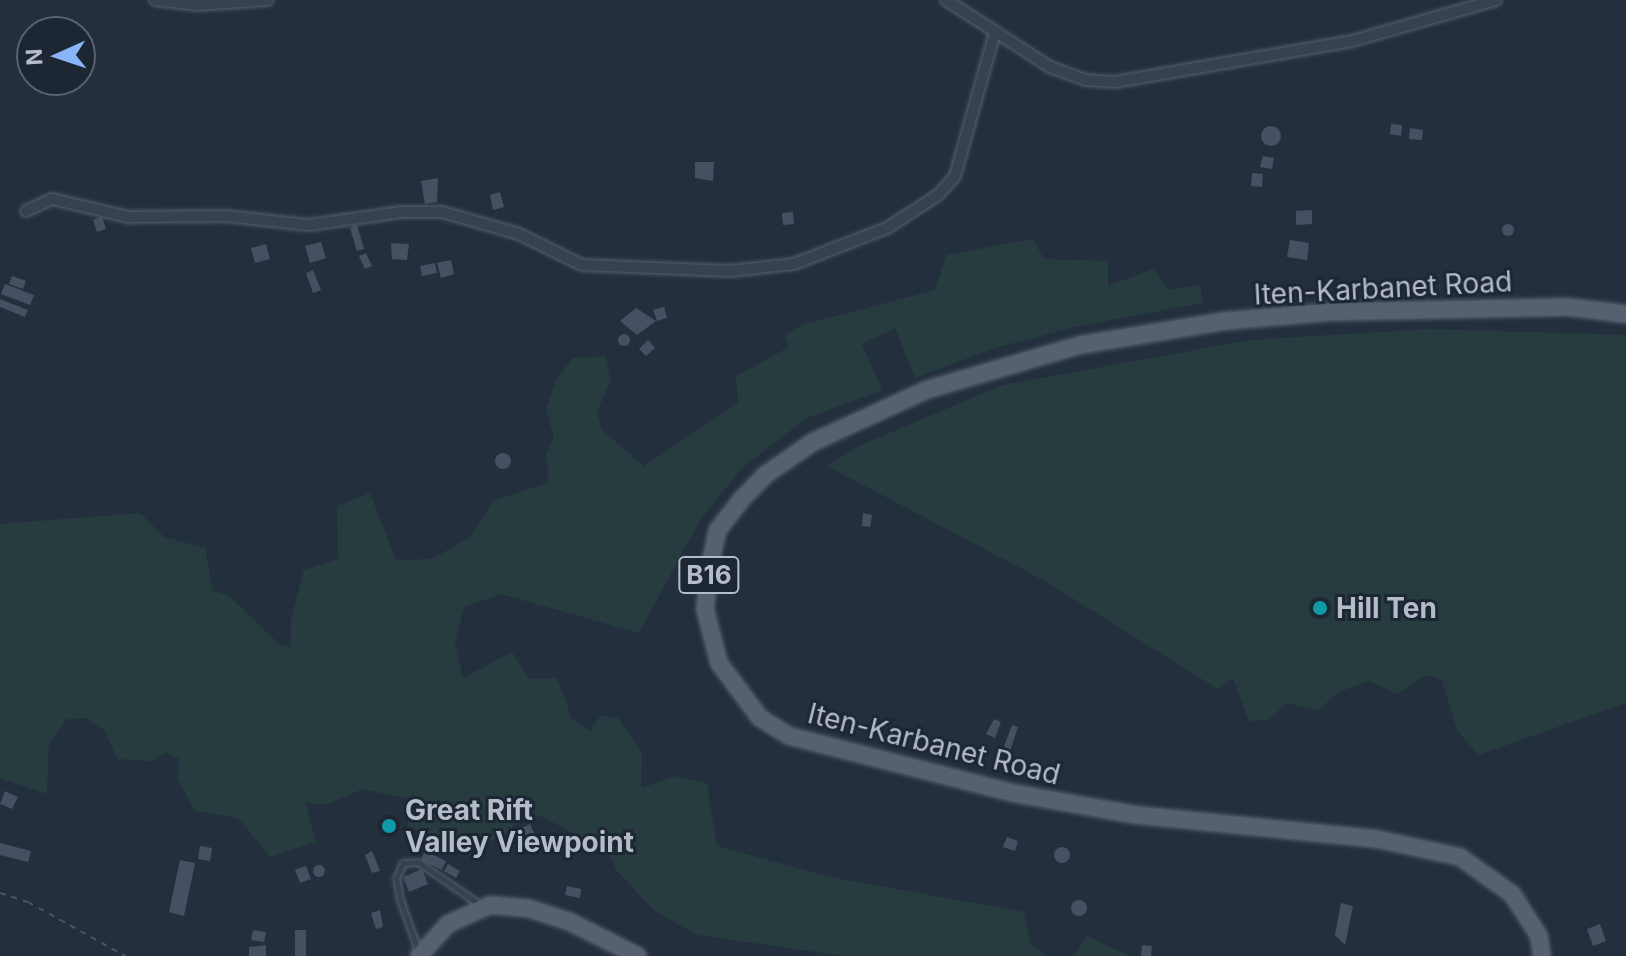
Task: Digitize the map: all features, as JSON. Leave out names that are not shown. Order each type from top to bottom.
[{"type":"main road","name":"Iten-Karbanet Road","points":[[1542,956],[1539,936],[1512,894],[1460,857],[1377,839],[1136,815],[1013,793],[789,736],[760,718],[719,663],[705,609],[709,570],[717,531],[741,500],[765,475],[813,442],[926,390],[1080,345],[1225,321],[1330,312],[1568,307],[1626,314]]},
{"type":"main road","points":[[420,956],[448,924],[483,907],[527,908],[554,916],[638,956]]},
{"type":"street","points":[[155,0],[198,5],[268,0]]},
{"type":"street","points":[[946,0],[994,35],[1085,80],[1144,80],[1406,29],[1496,0]]},
{"type":"street","points":[[26,211],[52,199],[128,217],[226,216],[309,225],[401,212],[442,212],[519,234],[582,265],[730,271],[794,264],[887,228],[938,195],[955,176],[994,35]]},
{"type":"lane","points":[[420,956],[400,900],[396,878],[403,863],[418,862],[483,907]]},
{"type":"path","points":[[0,893],[28,902],[125,956]]},
{"type":"green space","points":[[1033,239],[1044,259],[1108,261],[1108,286],[1153,269],[1169,290],[1200,285],[1203,303],[1078,326],[995,348],[915,378],[895,328],[862,344],[882,390],[807,418],[743,467],[700,520],[639,633],[501,594],[464,607],[455,642],[463,678],[512,652],[529,679],[557,678],[572,719],[590,731],[600,716],[618,718],[642,753],[641,788],[677,776],[707,784],[717,846],[830,877],[1024,912],[1031,945],[1047,956],[844,956],[697,935],[655,911],[617,871],[608,852],[543,817],[520,814],[510,831],[470,852],[408,826],[408,799],[363,789],[325,805],[305,802],[316,842],[270,857],[238,818],[195,811],[178,779],[179,759],[165,752],[152,761],[117,759],[105,731],[86,718],[67,719],[49,743],[47,794],[0,778],[0,524],[140,513],[164,537],[205,548],[213,591],[228,595],[280,645],[291,647],[291,619],[304,570],[338,559],[337,506],[370,493],[396,560],[432,559],[470,537],[493,501],[549,482],[546,454],[554,438],[546,408],[557,378],[573,358],[605,356],[611,380],[597,411],[602,430],[644,466],[738,403],[736,376],[789,347],[785,335],[802,325],[935,290],[946,255]]},
{"type":"green space","points":[[1430,329],[1626,335],[1626,703],[1478,755],[1457,730],[1442,680],[1426,675],[1397,694],[1369,681],[1338,692],[1318,711],[1287,703],[1268,720],[1249,721],[1233,678],[1218,689],[1045,581],[827,466],[861,445],[1003,385],[1250,340]]},
{"type":"green space","points":[[1087,936],[1130,956],[1074,956]]},
{"type":"building","points":[[1391,124],[1402,125],[1401,136],[1390,134]]},
{"type":"building","points":[[1271,126],[1278,129],[1281,136],[1278,143],[1271,146],[1264,143],[1261,136],[1264,129]]},
{"type":"building","points":[[1410,128],[1423,130],[1422,140],[1409,139]]},
{"type":"building","points":[[1263,156],[1274,158],[1272,169],[1260,167]]},
{"type":"building","points":[[695,162],[714,162],[713,181],[695,178]]},
{"type":"building","points":[[1252,173],[1263,174],[1262,187],[1251,186]]},
{"type":"building","points":[[438,178],[437,202],[425,204],[421,181]]},
{"type":"building","points":[[500,192],[504,207],[493,210],[490,195]]},
{"type":"building","points":[[1312,210],[1312,224],[1296,225],[1296,211]]},
{"type":"building","points":[[793,212],[794,224],[783,225],[782,213]]},
{"type":"building","points":[[102,217],[106,229],[97,232],[93,220]]},
{"type":"building","points":[[357,225],[364,249],[357,251],[350,228]]},
{"type":"building","points":[[1503,225],[1513,225],[1513,235],[1503,235]]},
{"type":"building","points":[[1290,240],[1309,243],[1307,260],[1287,257]]},
{"type":"building","points":[[321,242],[326,258],[310,263],[305,246]]},
{"type":"building","points":[[391,243],[409,244],[407,260],[392,259]]},
{"type":"building","points":[[266,244],[270,259],[255,263],[251,248]]},
{"type":"building","points":[[366,253],[372,266],[365,269],[359,256]]},
{"type":"building","points":[[451,260],[454,274],[441,278],[437,263]]},
{"type":"building","points":[[435,263],[437,273],[422,276],[420,266]]},
{"type":"building","points":[[313,270],[321,290],[313,293],[306,273]]},
{"type":"building","points":[[12,276],[26,281],[23,289],[9,284]]},
{"type":"building","points":[[5,284],[34,295],[30,305],[1,294]]},
{"type":"building","points":[[0,299],[28,310],[25,317],[0,307]]},
{"type":"building","points":[[664,307],[667,318],[657,321],[653,310]]},
{"type":"building","points":[[636,308],[656,321],[637,335],[620,321]]},
{"type":"building","points":[[619,335],[629,335],[629,345],[619,345]]},
{"type":"building","points":[[648,340],[655,348],[646,356],[639,349]]},
{"type":"building","points":[[500,453],[506,453],[511,461],[509,467],[500,469],[495,464],[495,458]]},
{"type":"building","points":[[863,513],[872,515],[870,527],[862,526]]},
{"type":"building","points":[[994,719],[1001,722],[995,738],[986,734]]},
{"type":"building","points":[[1012,725],[1018,727],[1010,751],[1003,749]]},
{"type":"building","points":[[5,791],[18,797],[12,809],[0,804]]},
{"type":"building","points":[[530,824],[535,835],[527,839],[522,828]]},
{"type":"building","points":[[1007,837],[1018,841],[1015,851],[1003,847]]},
{"type":"building","points":[[0,843],[31,851],[28,862],[0,855]]},
{"type":"building","points":[[200,846],[212,848],[210,861],[198,859]]},
{"type":"building","points":[[1062,847],[1070,855],[1062,863],[1054,855]]},
{"type":"building","points":[[372,851],[380,871],[372,873],[365,855]]},
{"type":"building","points":[[425,851],[446,861],[442,870],[421,860]]},
{"type":"building","points":[[180,860],[195,863],[184,916],[169,912]]},
{"type":"building","points":[[448,864],[460,871],[456,878],[444,871]]},
{"type":"building","points":[[319,865],[325,871],[319,877],[313,871]]},
{"type":"building","points":[[306,866],[311,879],[300,883],[295,870]]},
{"type":"building","points":[[422,869],[428,884],[409,892],[403,877]]},
{"type":"building","points":[[567,886],[581,889],[580,898],[565,895]]},
{"type":"building","points":[[1079,900],[1087,908],[1079,916],[1071,908]]},
{"type":"building","points":[[1341,903],[1353,906],[1345,945],[1335,935]]},
{"type":"building","points":[[380,910],[383,927],[376,929],[371,913]]},
{"type":"building","points":[[1600,924],[1606,941],[1593,946],[1587,929]]},
{"type":"building","points":[[253,930],[266,932],[264,942],[251,940]]},
{"type":"building","points":[[295,930],[306,930],[306,956],[295,956]]},
{"type":"building","points":[[266,945],[266,956],[249,956],[249,947]]},
{"type":"building","points":[[1142,945],[1152,946],[1151,956],[1141,956]]},
{"type":"place","name":"Hill Ten","points":[[1320,608]]},
{"type":"place","name":"Great Rift Valley Viewpoint","points":[[389,826]]}]
